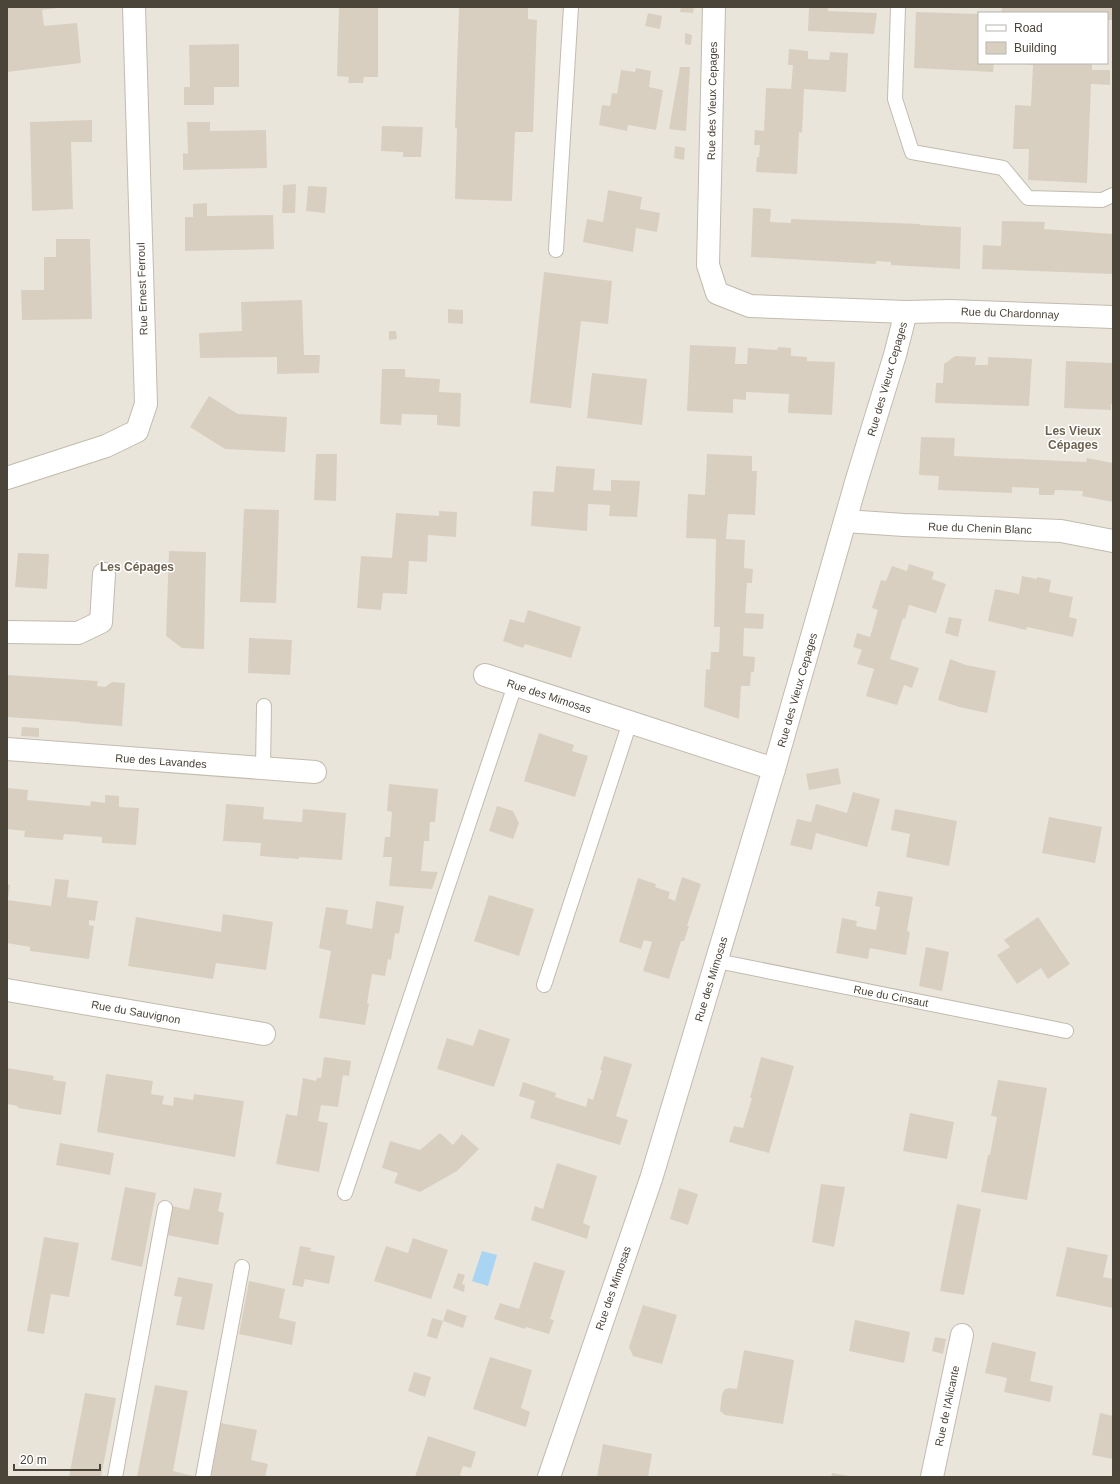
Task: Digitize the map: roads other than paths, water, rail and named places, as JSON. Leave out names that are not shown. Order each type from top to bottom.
[{"type":"street","name":"Rue Ernest Ferroul","points":[[7,478],[106,446],[137,432],[146,404],[134,7]]},
{"type":"street","name":"Rue des Vieux Cepages","points":[[714,7],[708,265],[717,293],[750,306],[906,312],[895,355],[845,521],[774,769]]},
{"type":"street","name":"Rue du Chardonnay","points":[[906,312],[950,310],[1113,317]]},
{"type":"street","name":"Rue du Chenin Blanc","points":[[845,521],[904,525],[1061,531],[1113,541]]},
{"type":"street","points":[[7,632],[78,633],[101,622],[104,574]]},
{"type":"street","name":"Rue des Mimosas","points":[[484,675],[774,769],[651,1179],[548,1477]]},
{"type":"street","name":"Rue des Lavandes","points":[[7,749],[315,772]]},
{"type":"street","name":"Rue du Sauvignon","points":[[7,990],[264,1034]]},
{"type":"street","name":"Rue de l'Alicante","points":[[932,1477],[962,1335]]},
{"type":"lane","points":[[556,250],[571,7]]},
{"type":"lane","points":[[898,7],[894,99],[912,152],[1003,168],[1028,198],[1102,200],[1113,195]]},
{"type":"lane","points":[[345,1193],[515,685]]},
{"type":"lane","points":[[263,768],[264,706]]},
{"type":"lane","points":[[544,985],[630,722]]},
{"type":"lane","name":"Rue du Cinsaut","points":[[717,961],[1066,1031]]},
{"type":"lane","points":[[115,1477],[165,1208]]},
{"type":"lane","points":[[203,1477],[242,1267]]},
{"type":"water","points":[[482,1251],[497,1255],[488,1286],[472,1281]]},
{"type":"district","name":"Les Vieux Cépages","points":[[1073,438]]},
{"type":"district","name":"Les Cépages","points":[[137,567]]}]
